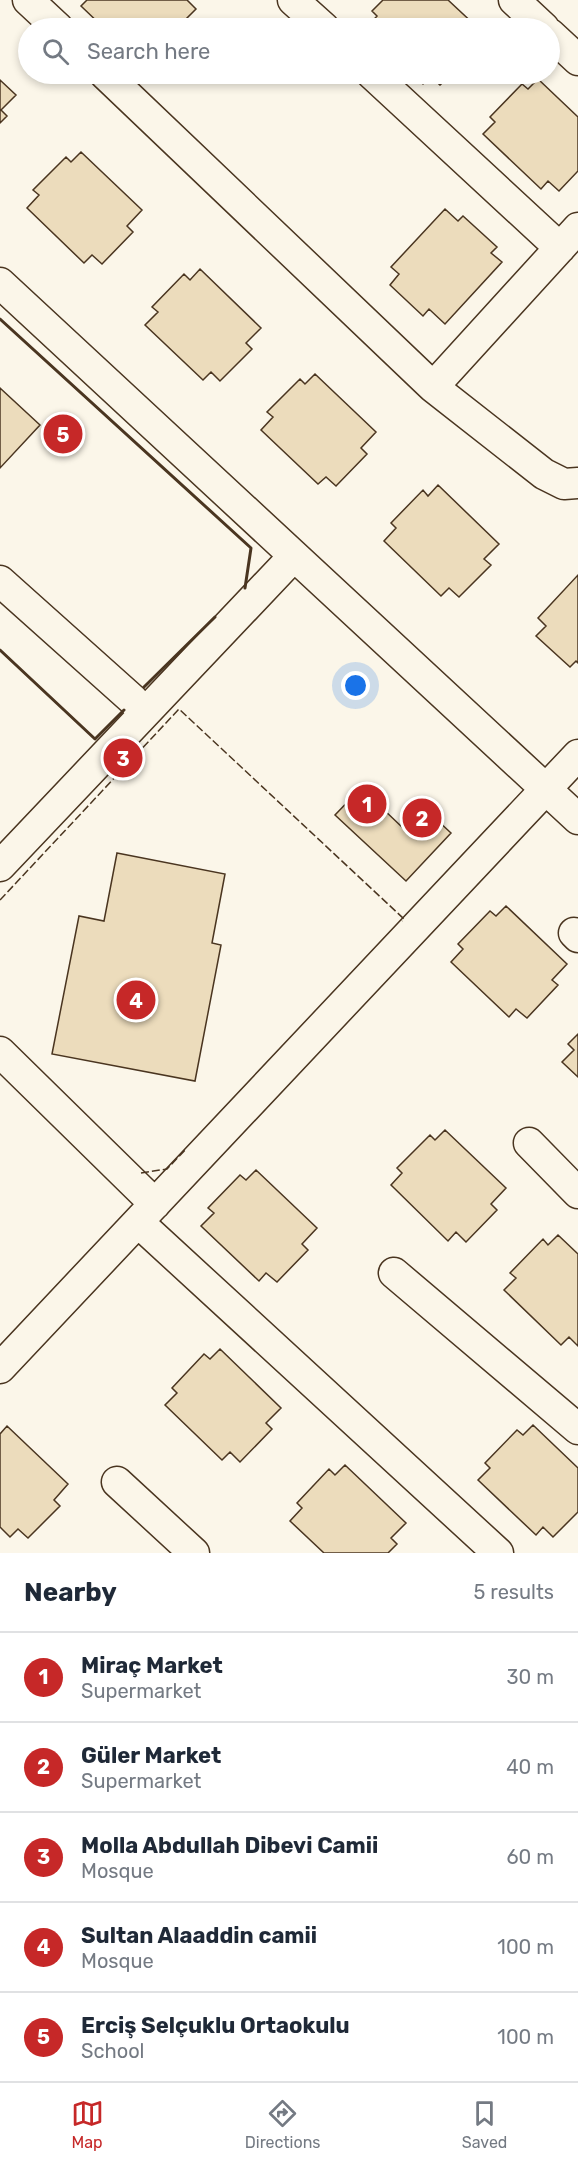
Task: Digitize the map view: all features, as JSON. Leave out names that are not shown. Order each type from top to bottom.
[{"type":"street","points":[[28,0],[47,18]]},
{"type":"street","points":[[293,0],[313,18]]},
{"type":"street","points":[[514,0],[533,18]]},
{"type":"street","points":[[560,44],[578,60]]},
{"type":"street","points":[[115,84],[433,387],[544,474],[564,484],[578,483]]},
{"type":"street","points":[[384,84],[569,238],[433,387]]},
{"type":"street","points":[[0,283],[578,819]]},
{"type":"street","points":[[0,866],[294,556]]},
{"type":"street","points":[[0,581],[133,700],[144,714]]},
{"type":"street","points":[[0,1368],[578,754]]},
{"type":"street","points":[[0,1052],[146,1213],[498,1553]]},
{"type":"street","points":[[529,1143],[578,1193]]},
{"type":"street","points":[[394,1273],[578,1429]]},
{"type":"street","points":[[117,1482],[194,1553]]},
{"type":"building","points":[[87,0],[187,0],[196,9],[187,18],[94,18],[81,6]]},
{"type":"building","points":[[383,0],[448,0],[467,18],[375,18],[377,16],[372,11]]},
{"type":"building","points":[[0,80],[16,95],[1,110],[7,116],[0,123]]},
{"type":"building","points":[[522,84],[528,89],[533,84],[543,84],[578,117],[578,171],[559,191],[548,181],[541,189],[483,134],[495,122],[490,117]]},
{"type":"building","points":[[81,152],[142,210],[127,226],[133,232],[102,264],[92,255],[84,263],[27,208],[39,195],[33,190],[66,157],[71,162]]},
{"type":"building","points":[[445,209],[458,221],[463,216],[497,247],[491,253],[502,262],[445,324],[429,309],[423,316],[390,285],[399,274],[391,267]]},
{"type":"building","points":[[200,269],[261,328],[246,343],[252,349],[220,381],[211,372],[203,380],[145,325],[158,312],[152,307],[184,274],[190,280]]},
{"type":"building","points":[[315,374],[376,432],[361,448],[367,454],[336,486],[326,477],[318,484],[261,430],[273,417],[267,412],[300,379],[305,384]]},
{"type":"building","points":[[0,388],[40,425],[0,468]]},
{"type":"building","points":[[438,485],[499,544],[484,559],[491,565],[459,597],[449,588],[441,596],[384,541],[396,528],[391,523],[423,490],[428,496]]},
{"type":"building","points":[[578,575],[578,663],[576,661],[570,667],[536,636],[546,626],[538,618]]},
{"type":"building","points":[[361,788],[403,828],[423,807],[451,833],[406,881],[335,815]]},
{"type":"building","points":[[117,853],[225,874],[212,943],[221,945],[195,1081],[52,1054],[79,916],[104,921]]},
{"type":"building","points":[[506,906],[567,964],[552,980],[558,985],[527,1018],[516,1009],[509,1017],[451,962],[463,949],[458,944],[490,911],[496,916]]},
{"type":"building","points":[[578,1034],[578,1077],[562,1062],[574,1050],[568,1044]]},
{"type":"building","points":[[445,1130],[506,1188],[491,1204],[497,1210],[466,1242],[456,1232],[448,1241],[391,1185],[402,1173],[397,1168],[430,1135],[435,1140]]},
{"type":"building","points":[[256,1170],[317,1228],[302,1244],[308,1250],[277,1282],[266,1273],[259,1281],[201,1226],[214,1213],[208,1208],[240,1175],[246,1180]]},
{"type":"building","points":[[558,1235],[578,1254],[578,1346],[569,1337],[561,1345],[504,1290],[516,1278],[510,1273],[543,1239],[548,1245]]},
{"type":"building","points":[[220,1349],[281,1408],[266,1423],[272,1429],[240,1462],[230,1452],[222,1460],[165,1405],[177,1393],[172,1388],[204,1354],[210,1359]]},
{"type":"building","points":[[533,1425],[578,1468],[578,1512],[553,1537],[543,1527],[536,1535],[478,1480],[490,1468],[485,1463],[517,1430],[523,1435]]},
{"type":"building","points":[[7,1426],[68,1484],[54,1500],[60,1506],[28,1538],[18,1529],[10,1537],[0,1527],[0,1434]]},
{"type":"building","points":[[345,1465],[406,1523],[391,1538],[397,1544],[388,1553],[324,1553],[290,1521],[302,1508],[297,1503],[329,1469],[335,1475]]},
{"type":"fence","points":[[0,900],[179,709],[404,919],[402,921]]},
{"type":"fence","points":[[141,1173],[167,1169],[186,1149]]},
{"type":"wall","points":[[0,319],[251,548],[245,588]]},
{"type":"wall","points":[[144,687],[215,617]]},
{"type":"wall","points":[[0,650],[95,739],[124,710]]},
{"type":"place","name":"Erciş Selçuklu Ortaokulu","points":[[63,434]]},
{"type":"place","name":"Molla Abdullah Dibevi Camii","points":[[123,758]]},
{"type":"place","name":"Miraç Market","points":[[367,804]]},
{"type":"place","name":"Güler Market","points":[[422,818]]},
{"type":"place","name":"Sultan Alaaddin camii","points":[[136,1000]]}]
